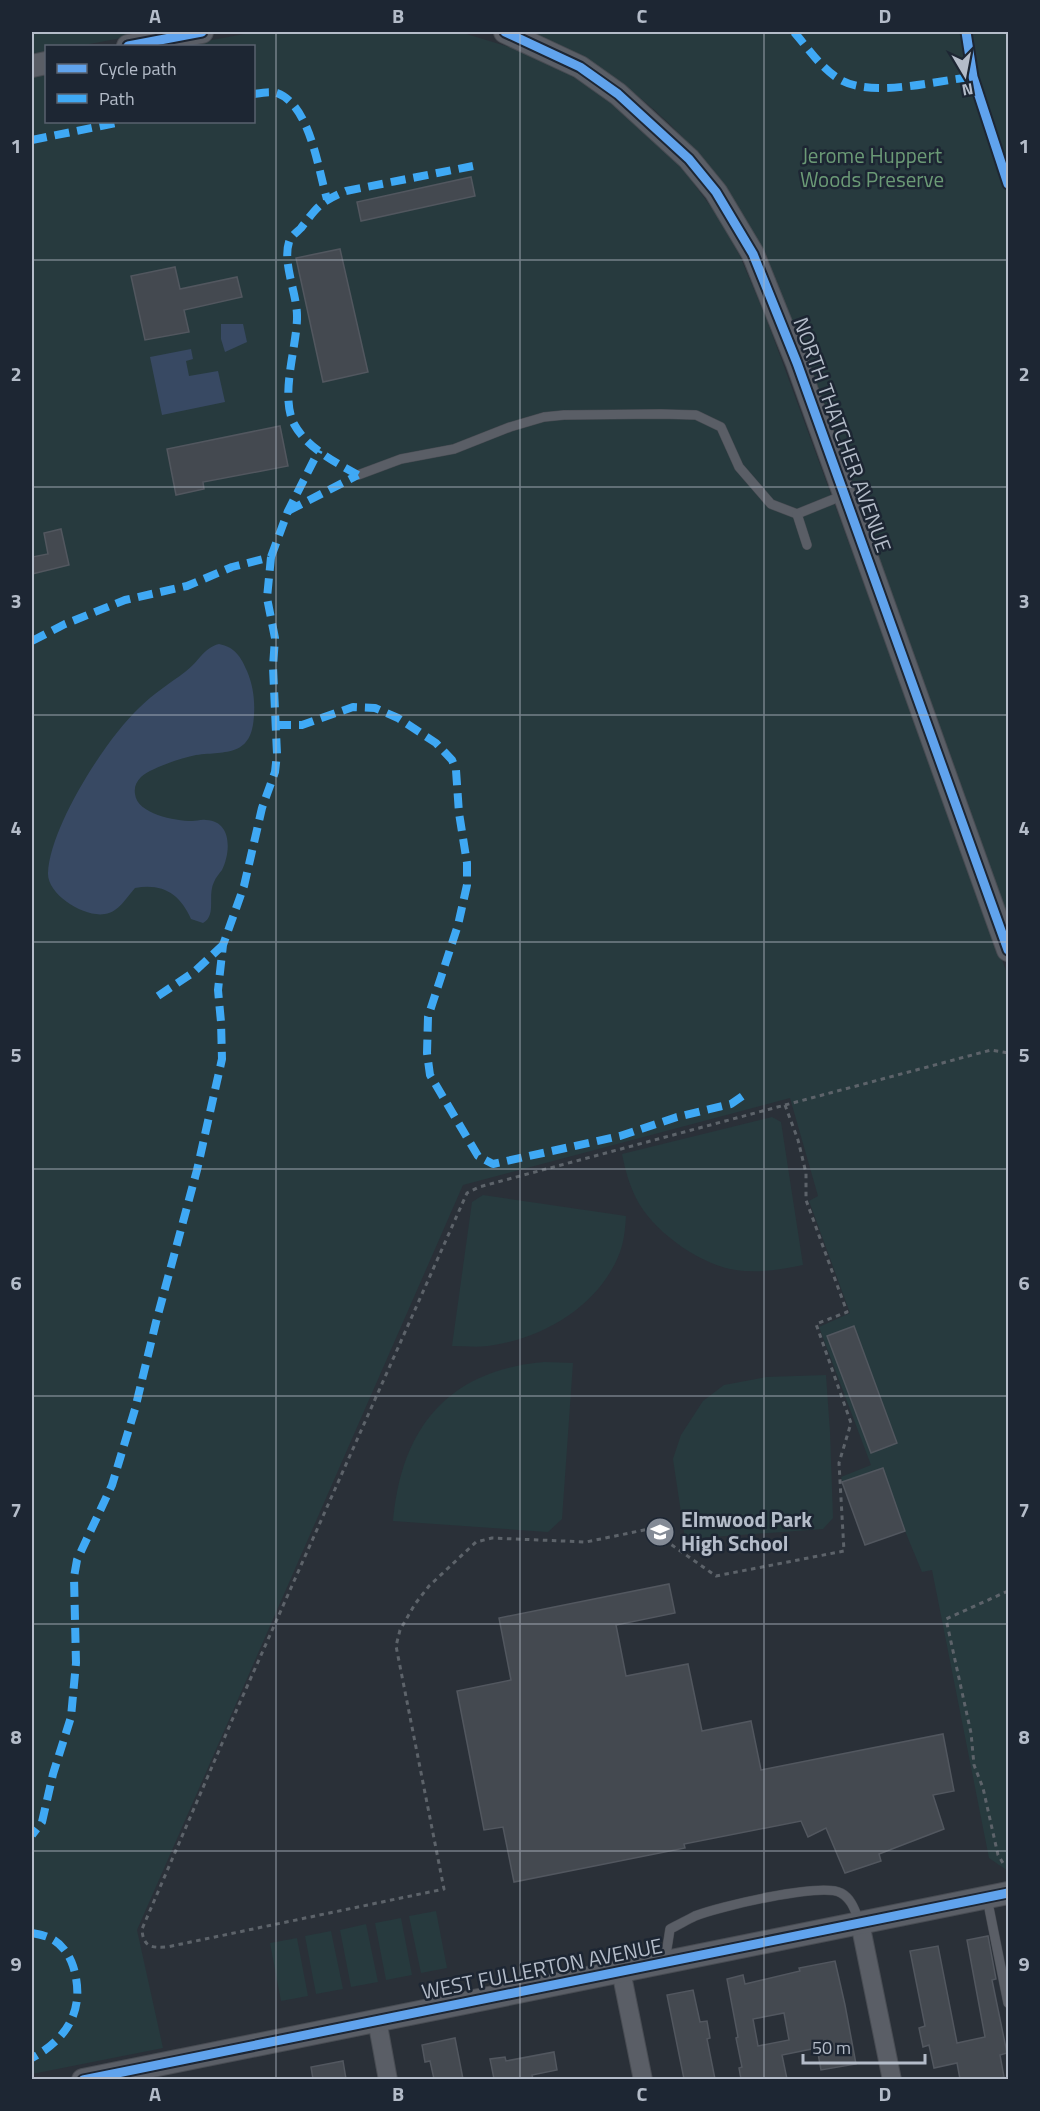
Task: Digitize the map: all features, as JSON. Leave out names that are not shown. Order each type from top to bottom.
[{"type":"street","points":[[133,45],[202,32]]},
{"type":"street","name":"NORTH THATCHER AVENUE","points":[[505,32],[580,67],[618,94],[689,159],[716,192],[753,254],[773,301],[1008,950]]},
{"type":"street","name":"WEST FULLERTON AVENUE","points":[[82,2079],[129,2075],[377,2020],[998,1895]]},
{"type":"street","points":[[860,1923],[892,2079]]},
{"type":"street","points":[[621,1971],[643,2079]]},
{"type":"street","points":[[377,2020],[388,2079]]},
{"type":"lane","points":[[358,475],[401,459],[454,449],[510,427],[544,417],[596,414],[696,415],[721,427],[739,467],[771,504],[797,514],[844,495]]},
{"type":"lane","points":[[797,514],[807,545]]},
{"type":"lane","points":[[664,1962],[670,1929],[696,1916],[745,1902],[818,1890],[838,1891],[850,1899],[860,1923]]},
{"type":"lane","points":[[998,1895],[1008,2003]]},
{"type":"path","points":[[785,1105],[798,1140],[806,1173],[806,1200],[847,1312],[816,1324],[851,1423],[839,1463],[844,1551],[716,1576],[649,1529],[586,1542],[492,1538],[476,1542],[429,1586],[415,1604],[400,1630],[396,1646],[444,1889],[167,1947],[157,1948],[147,1945],[143,1939],[142,1929],[233,1718],[467,1193],[479,1187],[785,1105],[991,1050],[1008,1053]]},
{"type":"path","points":[[1008,1591],[946,1619],[971,1733],[974,1765],[983,1788],[998,1855],[1008,1866]]},
{"type":"green space","points":[[32,32],[153,32],[84,45],[45,45],[45,53],[32,56]]},
{"type":"green space","points":[[255,32],[460,32],[516,49],[557,67],[601,94],[652,138],[686,173],[716,214],[739,254],[765,315],[1008,976],[1008,1871],[989,1858],[932,1570],[922,1572],[905,1531],[865,1545],[841,1477],[871,1465],[819,1327],[850,1313],[809,1201],[818,1196],[790,1098],[463,1185],[137,1930],[163,2048],[32,2074],[32,76],[45,73],[45,123],[255,123],[255,45],[185,45]]},
{"type":"green space","name":"Jerome Huppert Woods Preserve","points":[[532,32],[1008,32],[1008,923],[902,626],[703,161],[673,127],[617,80]]},
{"type":"green space","points":[[772,1117],[781,1122],[803,1265],[758,1271],[730,1269],[717,1265],[676,1242],[643,1210],[631,1187],[622,1154]]},
{"type":"green space","points":[[483,1195],[626,1216],[623,1242],[609,1275],[597,1290],[583,1304],[550,1327],[532,1335],[494,1345],[452,1346],[472,1202]]},
{"type":"green space","points":[[544,1362],[573,1363],[562,1519],[548,1532],[393,1521],[406,1458],[419,1432],[436,1410],[456,1391],[481,1377],[510,1367]]},
{"type":"green space","points":[[826,1375],[833,1518],[823,1529],[685,1539],[673,1459],[681,1435],[703,1401],[724,1385],[766,1377]]},
{"type":"green space","points":[[436,1911],[447,1968],[421,1973],[409,1916]]},
{"type":"green space","points":[[401,1918],[412,1975],[386,1980],[375,1923]]},
{"type":"green space","points":[[366,1924],[378,1982],[351,1987],[340,1930]]},
{"type":"green space","points":[[331,1931],[343,1989],[316,1994],[305,1936]]},
{"type":"green space","points":[[297,1938],[308,1996],[281,2001],[270,1943]]},
{"type":"water","points":[[221,324],[243,324],[247,342],[225,352],[221,339]]},
{"type":"water","points":[[191,349],[193,359],[186,361],[189,376],[218,371],[225,402],[162,415],[150,357]]},
{"type":"water","points":[[219,644],[237,653],[251,682],[254,709],[252,729],[248,738],[243,745],[227,752],[196,755],[159,767],[141,777],[135,789],[137,801],[149,811],[176,820],[215,822],[225,832],[227,855],[222,870],[212,887],[210,915],[203,923],[191,919],[176,897],[154,887],[135,888],[122,904],[110,913],[97,914],[78,909],[60,897],[49,881],[48,873],[58,832],[69,809],[96,762],[125,722],[150,698],[190,668],[205,652]]},
{"type":"building","points":[[471,177],[475,196],[361,221],[357,202]]},
{"type":"building","points":[[340,249],[368,372],[323,382],[296,258]]},
{"type":"building","points":[[175,267],[180,289],[237,277],[242,297],[184,310],[189,332],[145,340],[131,276]]},
{"type":"building","points":[[280,426],[288,466],[203,482],[204,489],[176,495],[167,449]]},
{"type":"building","points":[[61,529],[69,565],[32,574],[32,557],[48,554],[44,533]]},
{"type":"building","points":[[854,1326],[897,1443],[871,1453],[827,1336]]},
{"type":"building","points":[[883,1468],[905,1531],[865,1545],[842,1482]]},
{"type":"building","points":[[669,1584],[675,1613],[616,1625],[626,1676],[688,1664],[702,1731],[751,1721],[761,1770],[943,1734],[954,1791],[933,1795],[944,1829],[879,1854],[881,1861],[845,1873],[826,1828],[808,1837],[801,1821],[684,1844],[685,1848],[514,1882],[503,1827],[484,1830],[457,1691],[511,1680],[499,1618]]},
{"type":"building","points":[[988,1936],[996,1979],[992,1980],[1007,2053],[1000,2055],[1004,2077],[960,2079],[957,2063],[934,2068],[929,2045],[923,2047],[919,2028],[925,2026],[910,1951],[938,1946],[957,2043],[985,2037],[967,1940]]},
{"type":"building","points":[[835,1961],[856,2064],[821,2070],[817,2048],[782,2055],[787,2079],[741,2079],[739,2068],[742,2067],[736,2038],[738,2037],[727,1979],[743,1975],[745,1984],[800,1971],[799,1968]],"holes":[[[784,2013],[789,2040],[758,2046],[753,2019]]]},
{"type":"building","points":[[693,1990],[700,2022],[707,2021],[710,2038],[707,2039],[715,2079],[684,2079],[667,1995]]},
{"type":"building","points":[[455,2038],[463,2079],[434,2079],[430,2061],[425,2062],[422,2045]]},
{"type":"building","points":[[554,2052],[557,2070],[532,2075],[533,2079],[494,2079],[490,2059],[505,2057],[506,2061]]},
{"type":"building","points":[[343,2061],[346,2079],[313,2079],[311,2067]]},
{"type":"marked path","points":[[794,32],[826,69],[852,85],[868,88],[905,87],[973,77]]},
{"type":"marked path","points":[[255,94],[277,93],[297,110],[311,139],[327,199]]},
{"type":"marked path","points":[[32,140],[116,123]]},
{"type":"marked path","points":[[358,475],[322,454],[306,440],[294,424],[290,413],[288,400],[297,310],[287,260],[289,242],[320,205],[346,191],[473,166]]},
{"type":"marked path","points":[[271,557],[288,511],[319,450]]},
{"type":"marked path","points":[[288,511],[358,475]]},
{"type":"marked path","points":[[32,641],[65,624],[125,600],[187,586],[232,567],[271,557],[267,598],[275,638],[273,667],[277,754],[275,772],[262,808],[244,886],[223,945],[218,990],[222,1059],[197,1170],[135,1409],[112,1485],[77,1560],[74,1577],[76,1663],[71,1717],[53,1774],[42,1822],[32,1835]]},
{"type":"marked path","points":[[276,725],[302,725],[353,707],[375,708],[398,718],[436,743],[452,760],[456,770],[459,813],[467,863],[467,885],[458,925],[428,1017],[427,1053],[430,1075],[478,1156],[493,1164],[620,1136],[677,1117],[731,1104],[744,1095]]},
{"type":"marked path","points":[[158,996],[194,972],[223,945]]},
{"type":"marked path","points":[[32,1933],[50,1938],[64,1949],[73,1966],[77,1995],[75,2008],[65,2031],[56,2041],[32,2058]]},
{"type":"cycle path","points":[[133,45],[202,32]]},
{"type":"cycle path","points":[[505,32],[580,67],[618,94],[689,159],[716,192],[753,254],[797,363],[1008,950]]},
{"type":"cycle path","points":[[966,32],[973,77],[1008,184]]},
{"type":"cycle path","points":[[83,2080],[1008,1893]]},
{"type":"place","name":"Elmwood Park High School","points":[[660,1532]]}]
